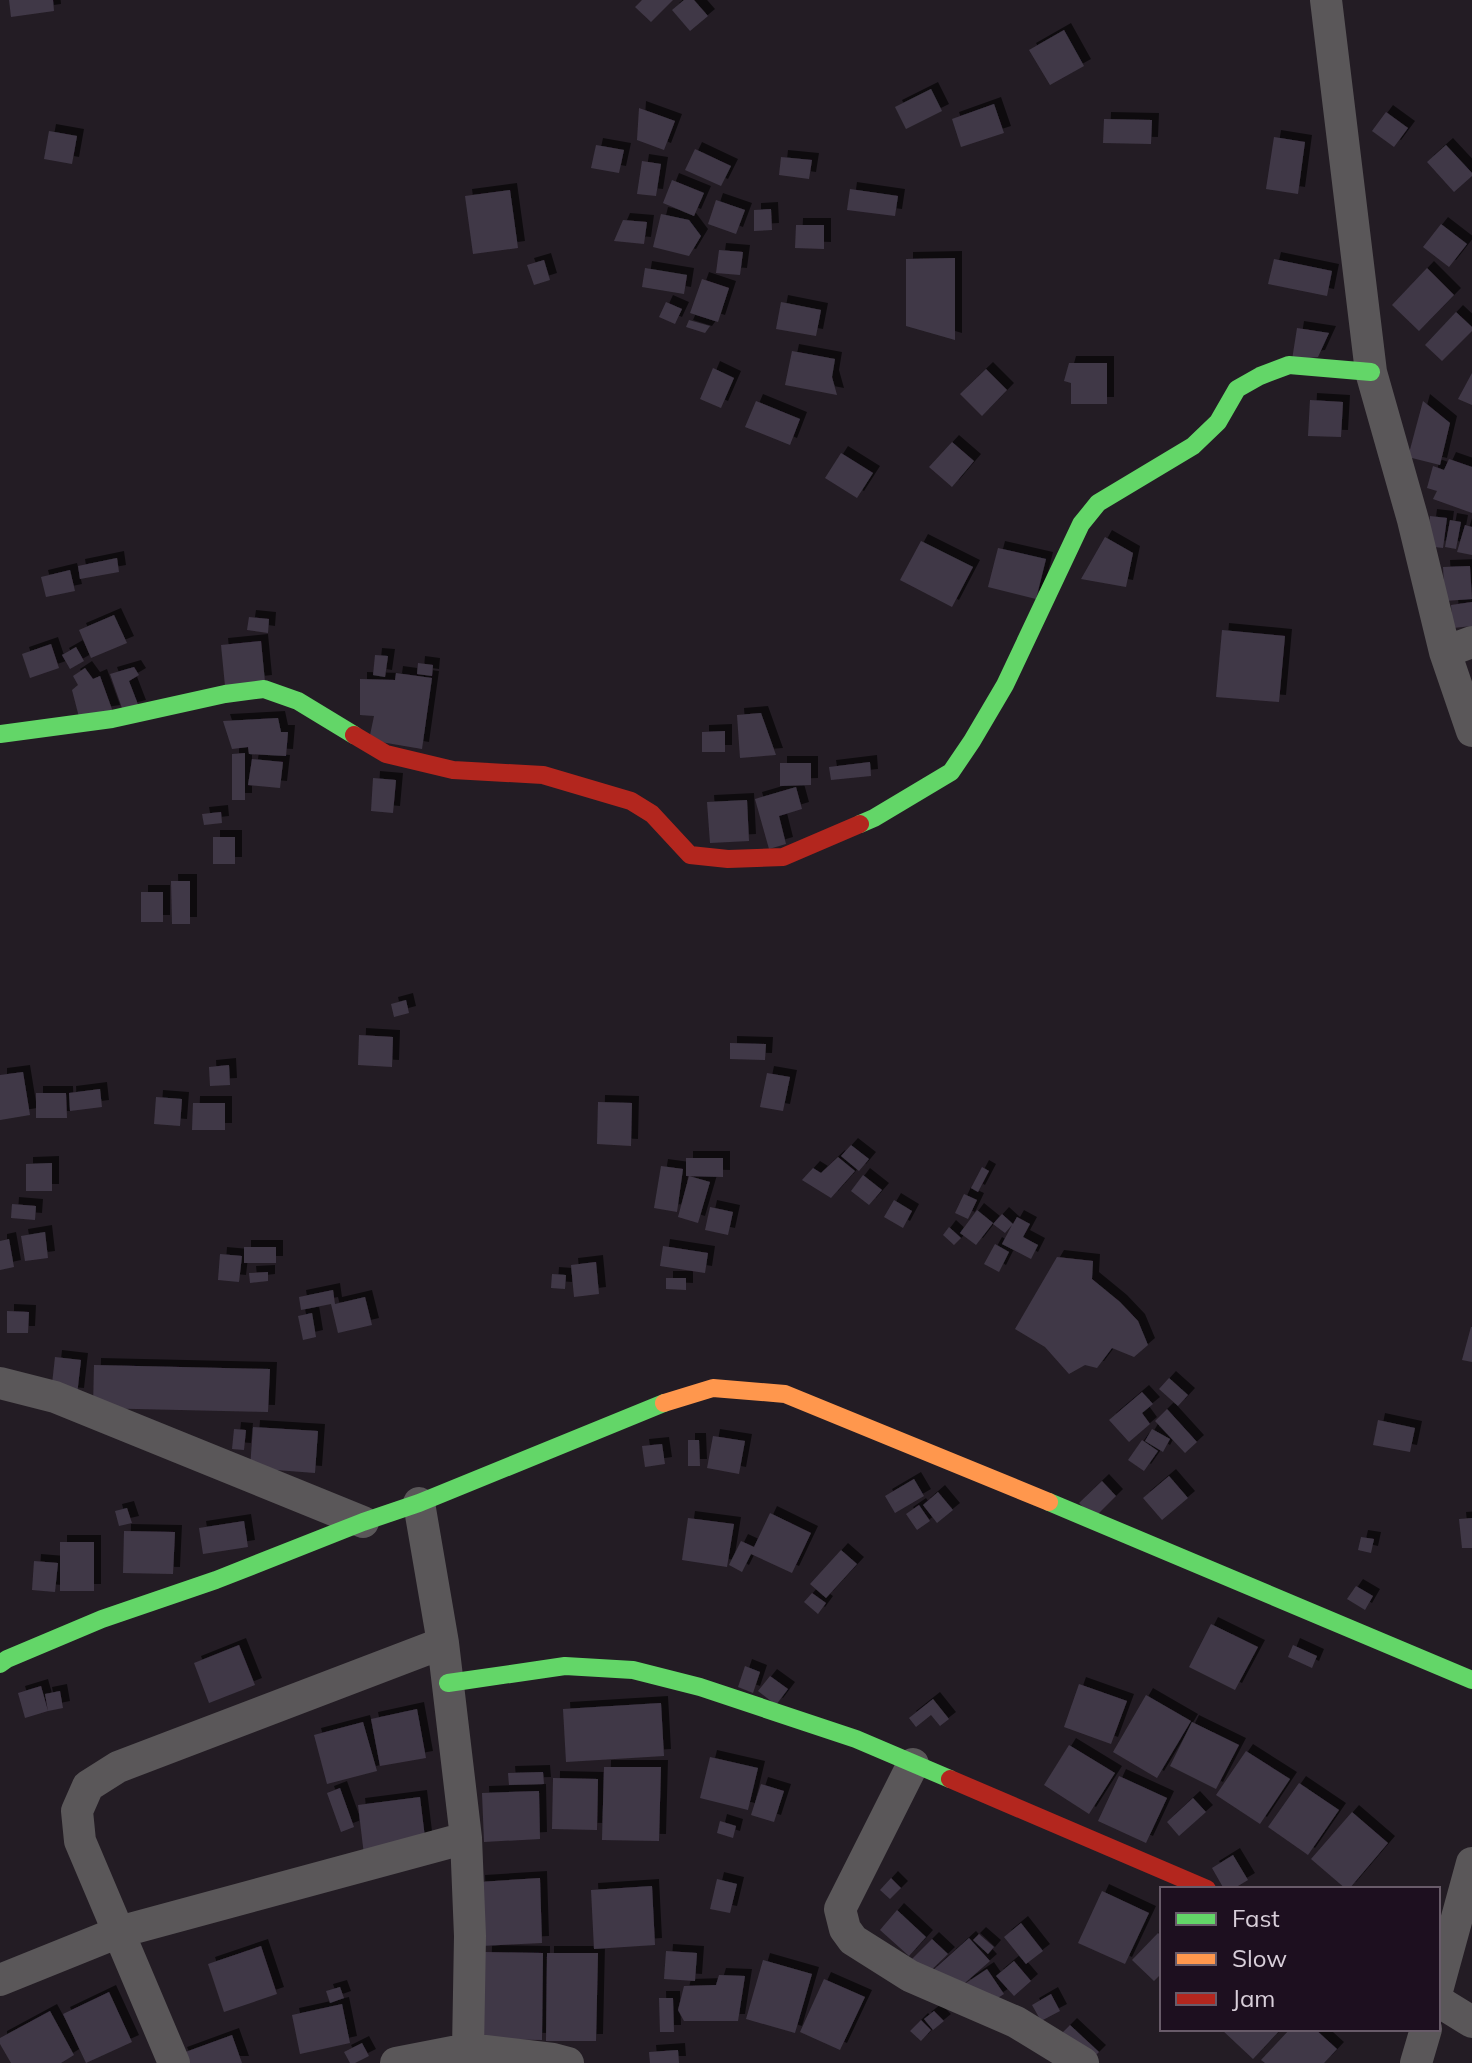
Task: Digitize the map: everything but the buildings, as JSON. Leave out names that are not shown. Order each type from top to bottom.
[{"type":"street","points":[[1326,0],[1371,372],[1413,520],[1458,647],[1472,731]]},
{"type":"street","points":[[0,734],[112,719],[225,694],[264,689],[298,701],[386,754],[453,770],[543,775],[631,801],[652,814],[690,855],[728,859],[783,857],[874,818],[951,772],[1005,685],[1081,524],[1098,503],[1193,446],[1218,422],[1237,389],[1260,376],[1289,365],[1371,372]]},
{"type":"street","points":[[0,1383],[55,1397],[363,1522]]},
{"type":"street","points":[[0,1664],[102,1619],[216,1580],[419,1503],[652,1407],[713,1388],[785,1394],[1472,1680]]},
{"type":"street","points":[[419,1503],[443,1643],[466,1838],[470,1936],[468,2049]]},
{"type":"street","points":[[174,2063],[80,1841],[77,1811],[88,1786],[118,1767],[443,1643]]},
{"type":"street","points":[[448,1683],[565,1666],[633,1670],[700,1687],[856,1739],[1202,1887]]},
{"type":"street","points":[[913,1764],[840,1909],[845,1929],[853,1940],[910,1976],[1016,2022],[1083,2063]]},
{"type":"street","points":[[0,1980],[119,1932],[466,1838]]},
{"type":"street","points":[[1440,1980],[1472,1863]]},
{"type":"street","points":[[1440,2002],[1472,2022]]},
{"type":"street","points":[[1416,2063],[1425,2031]]},
{"type":"street","points":[[396,2063],[468,2049],[568,2063]]},
{"type":"traffic: fast","points":[[860,824],[951,772],[1005,685],[1081,524],[1098,503],[1193,446],[1218,422],[1237,389],[1260,376],[1289,365],[1371,372]]},
{"type":"traffic: fast","points":[[0,734],[112,719],[225,694],[264,689],[298,701],[354,735]]},
{"type":"traffic: fast","points":[[0,1664],[102,1619],[216,1580],[419,1503],[664,1403]]},
{"type":"traffic: fast","points":[[1049,1502],[1472,1680]]},
{"type":"traffic: fast","points":[[448,1683],[565,1666],[633,1670],[700,1687],[856,1739],[950,1779]]},
{"type":"traffic: slow","points":[[664,1403],[713,1388],[785,1394],[1049,1502]]},
{"type":"traffic: jam","points":[[354,735],[386,754],[453,770],[543,775],[631,801],[652,814],[690,855],[728,859],[783,857],[860,824]]},
{"type":"traffic: jam","points":[[950,1779],[1202,1887]]}]
